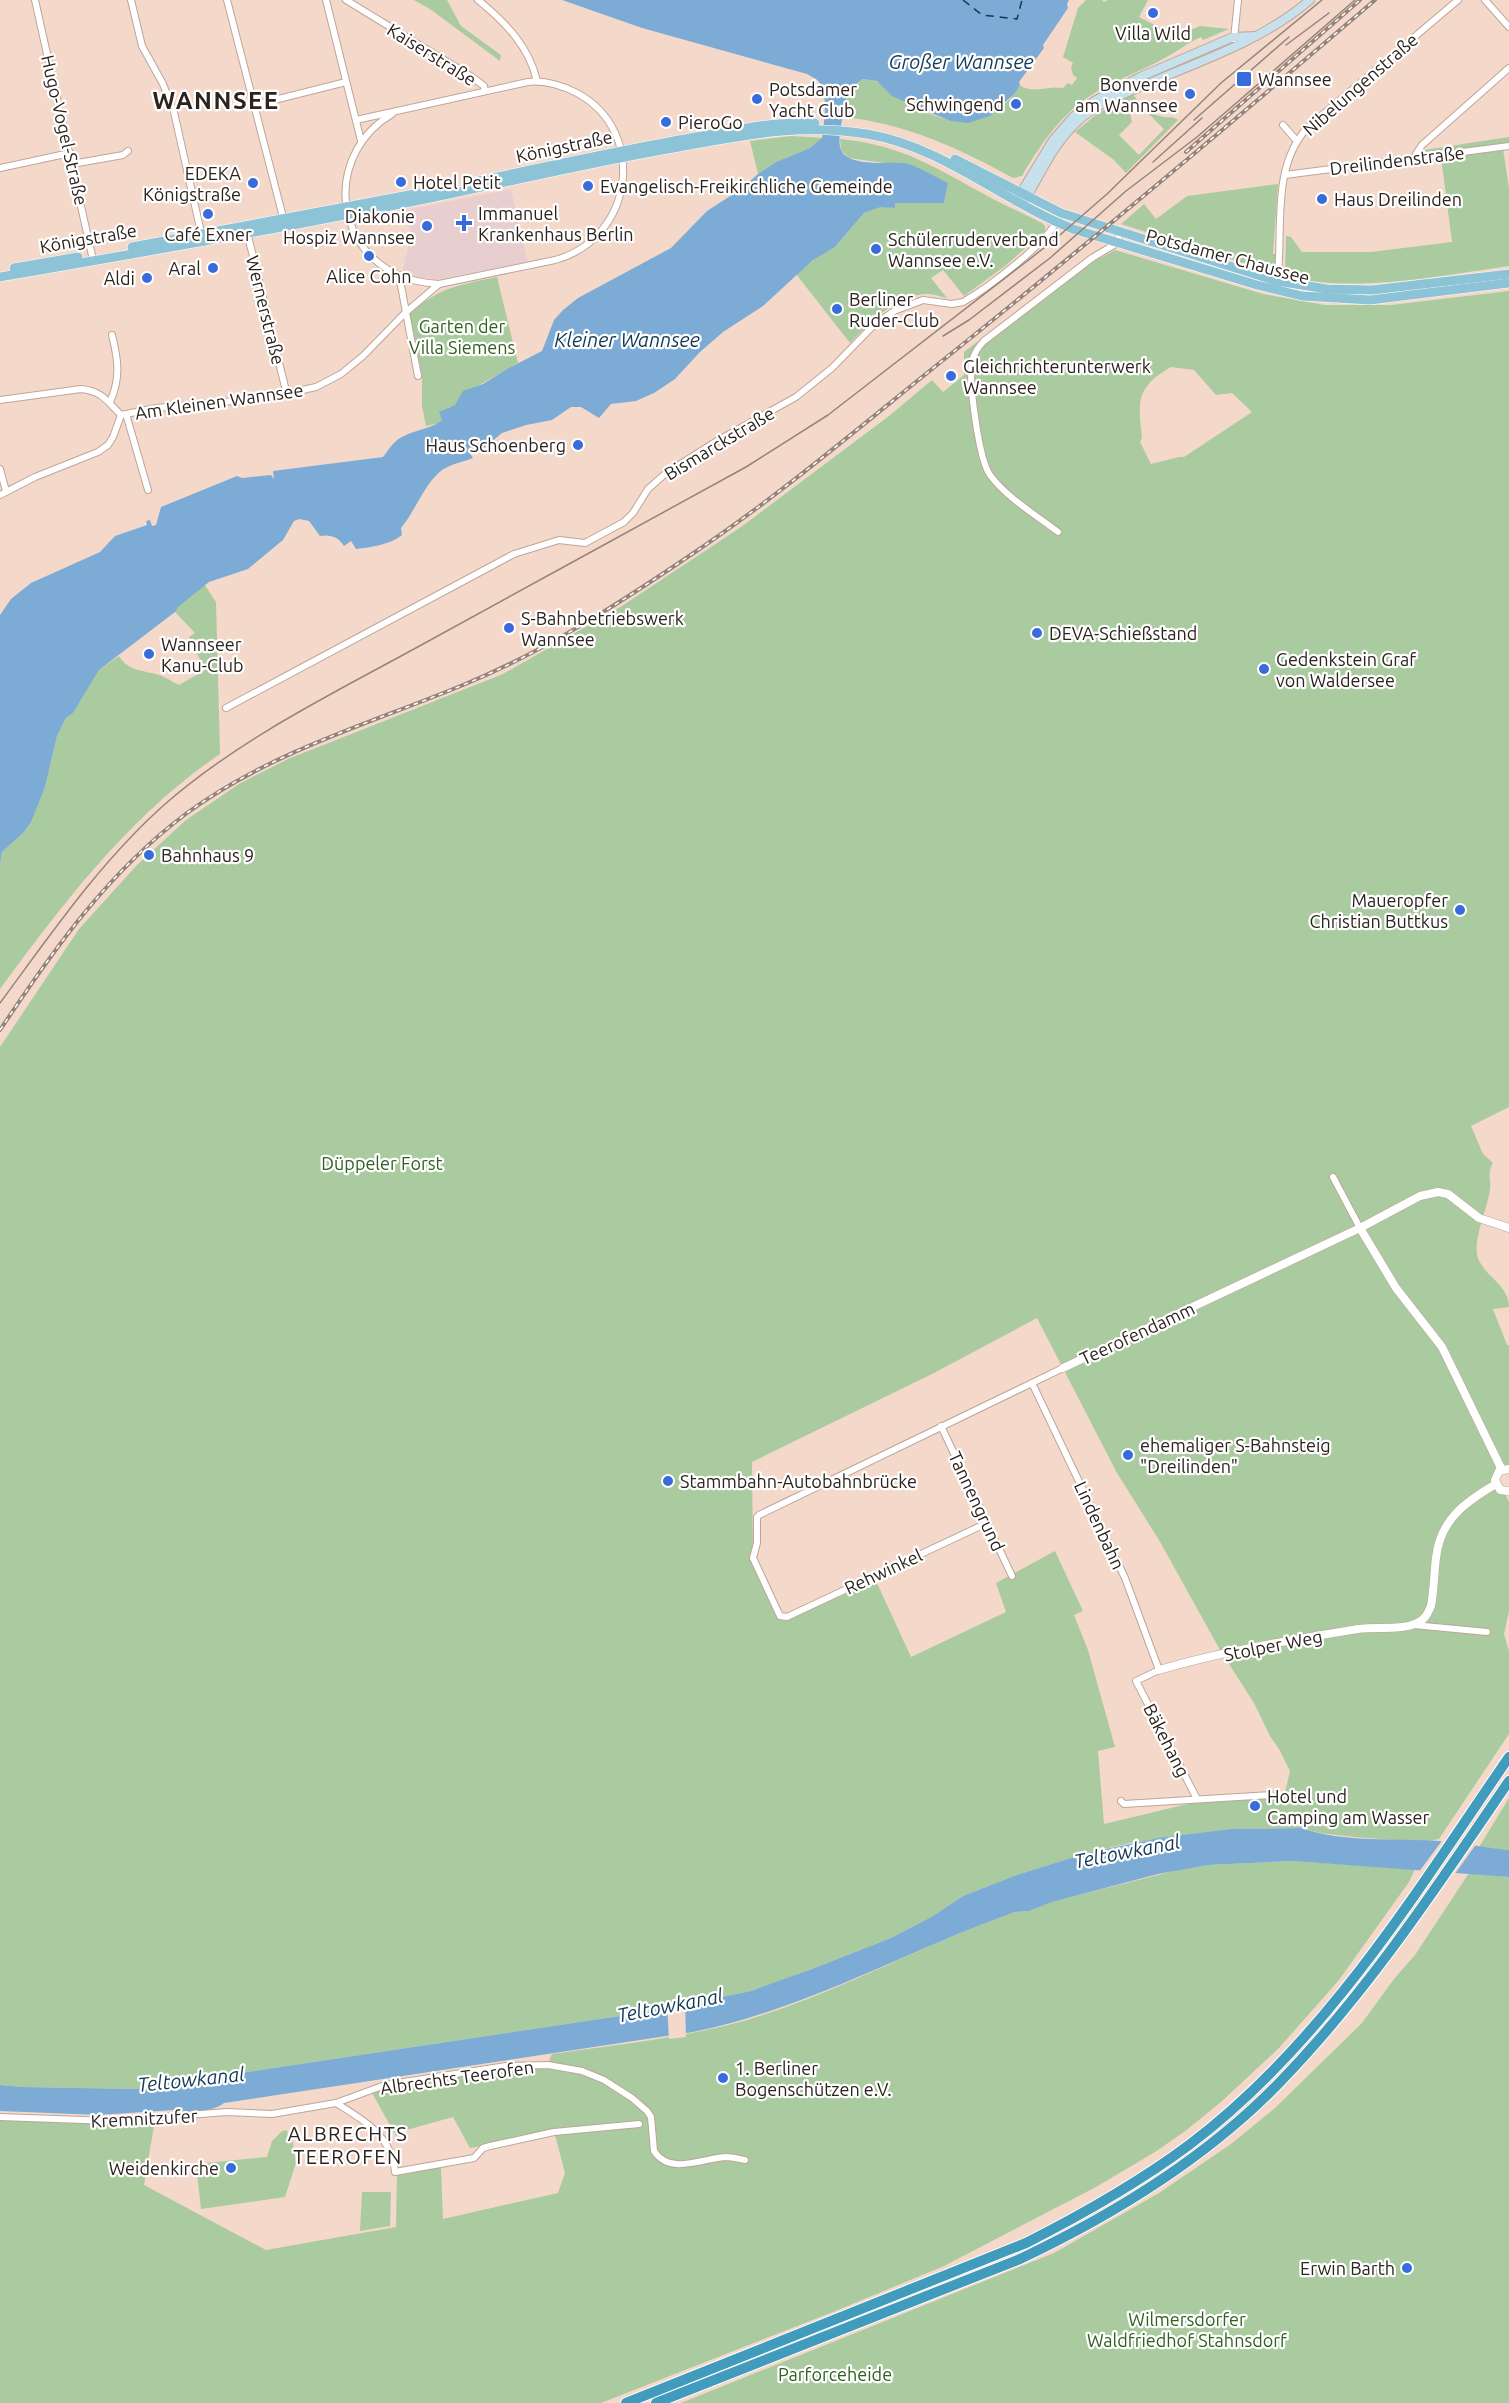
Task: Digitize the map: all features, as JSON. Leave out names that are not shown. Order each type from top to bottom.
[{"type":"highway","points":[[626,2403],[1016,2247],[1069,2222],[1170,2158],[1215,2124],[1293,2050],[1341,1995],[1419,1888],[1509,1757]]},
{"type":"highway","points":[[656,2403],[1020,2259],[1069,2235],[1134,2198],[1219,2137],[1280,2082],[1351,2003],[1430,1896],[1509,1781]]},
{"type":"main road","points":[[1021,199],[1053,140],[1073,117],[1094,101],[1235,41],[1256,36],[1282,23],[1310,0]]},
{"type":"main road","name":"Königstraße","points":[[0,277],[622,154],[811,126],[852,129],[924,151],[1021,199],[1057,222],[1119,238]]},
{"type":"main road","name":"Königstraße","points":[[1021,199],[1119,238]]},
{"type":"main road","name":"Potsdamer Chaussee","points":[[1119,238],[1276,286],[1326,298],[1370,300],[1509,283]]},
{"type":"main road","name":"Königstraße","points":[[0,271],[93,257]]},
{"type":"main road","name":"Potsdamer Chaussee","points":[[1276,286],[1372,290],[1509,274]]},
{"type":"street","name":"Hugo-Vogel-Straße","points":[[36,0],[93,257]]},
{"type":"street","points":[[131,0],[142,46],[163,84],[174,112],[202,237]]},
{"type":"street","points":[[227,0],[284,221]]},
{"type":"street","points":[[326,0],[361,141]]},
{"type":"street","name":"Kaiserstraße","points":[[346,0],[472,77],[484,86],[485,90]]},
{"type":"street","points":[[478,0],[518,39],[537,81]]},
{"type":"street","points":[[1235,41],[1238,0]]},
{"type":"street","name":"Nibelungenstraße","points":[[1276,286],[1285,175],[1296,140],[1307,128],[1458,0]]},
{"type":"street","points":[[1485,0],[1509,27]]},
{"type":"street","points":[[1416,158],[1422,145],[1509,68]]},
{"type":"street","points":[[356,120],[485,90],[537,81],[568,88],[594,105],[611,126],[622,154]]},
{"type":"street","points":[[254,105],[346,82]]},
{"type":"street","points":[[397,110],[375,125],[361,141],[350,163],[346,179],[347,210],[353,229],[366,250],[380,264],[399,275],[424,283],[439,284]]},
{"type":"street","points":[[1282,125],[1296,140]]},
{"type":"street","name":"Dreilindenstraße","points":[[1285,175],[1509,146]]},
{"type":"street","points":[[72,164],[123,155],[128,151]]},
{"type":"street","points":[[0,168],[70,153]]},
{"type":"street","name":"Am Kleinen Wannsee","points":[[3,493],[35,477],[98,452],[113,437],[123,415],[156,408],[220,404],[287,395],[316,387],[341,374],[363,356],[405,313],[439,284],[555,260],[583,247],[603,230],[616,208],[624,178],[622,154]]},
{"type":"street","name":"Bismarckstraße","points":[[226,708],[514,554],[559,540],[585,543],[624,522],[633,513],[648,489],[665,474],[717,441],[796,398],[887,316],[917,301],[929,300],[952,304],[963,302],[1012,265],[1051,231],[1061,213]]},
{"type":"street","name":"Wernerstraße","points":[[246,229],[287,395]]},
{"type":"street","points":[[1058,532],[1000,487],[988,473],[981,452],[972,363],[979,345],[1119,238]]},
{"type":"street","points":[[399,275],[418,376]]},
{"type":"street","points":[[110,402],[118,378],[118,362],[112,335]]},
{"type":"street","points":[[0,400],[81,389],[99,393],[123,415],[148,490]]},
{"type":"street","points":[[0,469],[3,493]]},
{"type":"street","points":[[1333,1178],[1396,1288],[1442,1347],[1505,1469],[1497,1474],[1496,1484],[1500,1490],[1509,1491]]},
{"type":"street","name":"Teerofendamm","points":[[780,1616],[753,1558],[757,1543],[757,1517],[763,1513],[1360,1227],[1420,1196],[1438,1191],[1452,1196],[1474,1215],[1509,1228]]},
{"type":"street","name":"Lindenbahn","points":[[1032,1383],[1125,1578],[1159,1670]]},
{"type":"street","name":"Tannengrund","points":[[941,1426],[1012,1576]]},
{"type":"street","points":[[1414,1624],[1424,1619],[1431,1606],[1438,1546],[1444,1528],[1455,1512],[1465,1503],[1496,1484]]},
{"type":"street","name":"Rehwinkel","points":[[780,1616],[786,1617],[987,1523]]},
{"type":"street","name":"Stolper Weg","points":[[1136,1681],[1159,1670],[1190,1661],[1360,1629],[1414,1624],[1487,1632]]},
{"type":"street","name":"Bäkehang","points":[[1136,1681],[1197,1799]]},
{"type":"street","name":"Bäkehang","points":[[1122,1801],[1125,1804],[1270,1796]]},
{"type":"street","name":"Albrechts Teerofen","points":[[287,2112],[336,2103],[385,2085],[506,2066],[548,2065],[582,2071],[604,2080],[632,2098],[647,2111],[651,2118],[654,2151],[656,2155],[667,2161],[687,2164],[726,2157],[745,2160]]},
{"type":"street","points":[[336,2103],[364,2121],[386,2142],[393,2157],[395,2172],[474,2158],[483,2148],[554,2132],[639,2124]]},
{"type":"street","name":"Kremnitzufer","points":[[0,2117],[111,2121],[227,2112],[272,2114],[287,2112]]},
{"type":"shaded area","name":"Immanuel Krankenhaus Berlin","points":[[511,189],[528,262],[438,279],[421,278],[402,273],[411,235],[406,210]]},
{"type":"green space","points":[[414,0],[447,0],[461,26],[501,55],[500,61],[430,9]]},
{"type":"green space","points":[[1086,0],[1104,2],[1108,0],[1148,0],[1139,17],[1176,36],[1200,26],[1229,29],[1203,40],[1201,37],[1196,39],[1087,98],[1067,114],[1050,133],[1022,176],[1013,178],[952,147],[909,131],[842,117],[848,95],[863,79],[879,83],[893,96],[912,106],[945,119],[962,121],[977,120],[992,114],[1020,85],[1035,90],[1063,88],[1068,83],[1072,85],[1077,78],[1073,75],[1071,67],[1073,63],[1063,57],[1078,8]]},
{"type":"green space","points":[[1133,94],[1150,112],[1178,120],[1126,173],[1114,160],[1075,132],[1098,113]],"holes":[[[1134,105],[1151,116],[1164,129],[1139,155],[1119,135],[1132,122],[1129,109]]]},
{"type":"green space","points":[[791,136],[823,138],[810,148],[776,162],[758,174],[750,141]]},
{"type":"green space","points":[[1509,137],[1509,143],[1427,153],[1424,150]]},
{"type":"green space","points":[[840,139],[883,147],[937,168],[1042,223],[1045,231],[1005,266],[964,296],[943,270],[931,278],[947,298],[929,294],[906,298],[885,311],[850,343],[796,274],[818,256],[835,247],[864,213],[880,206],[895,208],[895,203],[944,203],[948,183],[891,164],[849,158],[841,150]]},
{"type":"green space","points":[[1503,149],[1509,188],[1509,266],[1426,278],[1366,283],[1310,281],[1285,275],[1286,236],[1291,237],[1302,252],[1371,252],[1452,242],[1441,157]]},
{"type":"green space","points":[[1278,184],[1273,254],[1276,254],[1275,273],[1121,224],[1144,204],[1156,219],[1187,196]]},
{"type":"green space","name":"Düppeler Forst","points":[[1115,250],[1263,294],[1325,305],[1391,305],[1509,291],[1509,1107],[1471,1126],[1483,1154],[1493,1163],[1490,1173],[1489,1197],[1477,1243],[1478,1258],[1481,1265],[1505,1293],[1509,1307],[1493,1309],[1507,1345],[1509,1345],[1509,1466],[1501,1463],[1491,1484],[1495,1490],[1505,1494],[1509,1502],[1509,1611],[1504,1634],[1509,1651],[1509,1734],[1439,1839],[1422,1842],[1354,1837],[1301,1828],[1231,1829],[1130,1843],[1087,1853],[1014,1876],[963,1896],[933,1916],[891,1938],[751,1991],[653,2011],[135,2089],[0,2085],[0,1047],[79,929],[137,865],[186,820],[239,784],[288,759],[503,674],[622,606],[741,527],[889,416],[932,380],[943,392],[964,375],[964,352],[1096,251],[1091,263]],"holes":[[[1171,367],[1194,370],[1216,395],[1232,393],[1252,412],[1184,457],[1151,464],[1140,442],[1142,438],[1140,405],[1145,388]],[[1037,1318],[1117,1473],[1159,1540],[1220,1650],[1254,1703],[1279,1749],[1290,1771],[1284,1797],[1196,1802],[1104,1824],[1098,1751],[1115,1747],[1088,1650],[1074,1615],[1083,1611],[1055,1551],[996,1583],[1006,1612],[911,1657],[876,1581],[783,1621],[777,1617],[753,1558],[752,1462],[934,1373]]]},
{"type":"green space","name":"Garten der Villa Siemens","points":[[497,277],[518,363],[476,387],[453,407],[449,407],[440,423],[426,426],[422,406],[422,375],[409,315],[430,298],[450,288]]},
{"type":"green space","points":[[198,575],[216,602],[220,754],[187,778],[128,832],[74,892],[0,989],[0,865],[2,852],[23,833],[45,787],[57,736],[66,718],[73,713],[99,670],[119,656],[131,667],[159,675],[179,685],[205,670],[189,637],[195,633],[162,598]]},
{"type":"green space","points":[[1509,1798],[1509,1850],[1479,1847]]},
{"type":"green space","points":[[1293,1861],[1415,1869],[1409,1882],[1339,1980],[1279,2048],[1221,2102],[1155,2152],[1096,2187],[944,2266],[601,2403],[0,2403],[0,2119],[95,2124],[155,2120],[144,2185],[266,2250],[396,2227],[397,2175],[441,2167],[443,2219],[558,2193],[565,2173],[555,2135],[578,2129],[470,2148],[453,2117],[403,2131],[396,2136],[371,2091],[509,2068],[546,2068],[552,2054],[658,2039],[737,2023],[795,2004],[1015,1912],[1029,1911],[1051,1902],[1182,1869],[1208,1865]]},
{"type":"green space","points":[[1469,1873],[1509,1877],[1509,2403],[681,2403],[1054,2253],[1159,2193],[1231,2144],[1275,2108],[1362,2023],[1394,1979],[1415,1955]]},
{"type":"green space","points":[[287,2130],[288,2138],[292,2138],[296,2163],[285,2197],[201,2209],[196,2164],[267,2157],[272,2141],[282,2131]]},
{"type":"green space","points":[[362,2192],[391,2192],[390,2226],[360,2231]]},
{"type":"water","name":"Kleiner Wannsee","points":[[562,0],[1069,0],[1068,8],[1043,45],[1044,48],[1019,82],[1020,85],[1015,93],[990,116],[968,123],[951,121],[892,96],[877,81],[863,79],[849,93],[843,108],[840,136],[841,150],[845,155],[860,161],[912,165],[925,171],[948,183],[944,203],[895,203],[895,208],[880,207],[864,213],[835,247],[813,260],[763,306],[723,332],[700,352],[675,379],[654,393],[636,401],[611,404],[599,418],[581,407],[571,407],[552,420],[502,433],[478,453],[475,450],[469,452],[473,458],[446,468],[436,476],[401,528],[402,535],[392,541],[356,549],[351,541],[344,546],[334,537],[320,536],[309,521],[299,519],[294,521],[283,540],[248,569],[209,582],[175,612],[99,670],[73,713],[66,718],[57,736],[45,787],[31,822],[23,833],[2,852],[0,865],[0,615],[11,599],[31,583],[100,552],[115,536],[147,525],[146,521],[150,520],[152,526],[156,525],[161,507],[237,476],[242,478],[271,475],[274,479],[273,471],[383,457],[400,438],[442,420],[439,412],[455,405],[463,391],[483,384],[542,351],[554,320],[578,298],[671,248],[707,211],[776,162],[810,148],[822,138],[825,98],[820,84],[807,74],[642,28]]},
{"type":"water","name":"Teltowkanal","points":[[1301,1828],[1352,1838],[1440,1841],[1509,1850],[1509,1877],[1293,1861],[1208,1865],[1158,1874],[1052,1902],[1029,1911],[1015,1912],[777,2009],[693,2032],[224,2103],[200,2111],[174,2110],[99,2115],[0,2111],[0,2085],[135,2089],[653,2011],[751,1991],[891,1938],[933,1916],[963,1896],[1014,1876],[1087,1853],[1159,1838],[1231,1829]]},
{"type":"pier","points":[[1444,1838],[1477,1843],[1454,1875],[1418,1873]]},
{"type":"pier","points":[[685,2002],[686,2037],[669,2039],[667,2005]]},
{"type":"ferry route","points":[[963,0],[982,15],[1017,19],[1022,0]]},
{"type":"tram line","points":[[0,1003],[97,875],[141,827],[192,782],[284,720],[746,467],[828,415],[1053,241],[1107,194],[1221,83],[1322,0]]},
{"type":"tram line","points":[[943,336],[969,320],[1050,258],[1126,191],[1197,137],[1355,0]]},
{"type":"tram line","points":[[1286,45],[1329,13]]},
{"type":"tram line","points":[[1194,120],[1289,37]]},
{"type":"tram line","points":[[1153,162],[1202,118]]},
{"type":"railway","points":[[1186,152],[1360,0]]},
{"type":"railway","points":[[0,1030],[62,941],[107,886],[158,836],[187,813],[219,792],[286,756],[463,685],[524,657],[613,606],[698,550],[787,485],[988,324],[1375,0]]},
{"type":"place","name":"Villa Wild","points":[[1153,13]]},
{"type":"place","name":"Wannsee","points":[[1244,79]]},
{"type":"place","name":"Bonverde am Wannsee","points":[[1190,94]]},
{"type":"place","name":"Potsdamer Yacht Club","points":[[757,99]]},
{"type":"place","name":"Schwingend","points":[[1016,104]]},
{"type":"place","name":"PieroGo","points":[[666,122]]},
{"type":"place","name":"Hotel Petit","points":[[401,182]]},
{"type":"place","name":"EDEKA Königstraße","points":[[253,183]]},
{"type":"place","name":"Evangelisch-Freikirchliche Gemeinde","points":[[588,186]]},
{"type":"place","name":"Haus Dreilinden","points":[[1322,199]]},
{"type":"place","name":"Café Exner","points":[[208,214]]},
{"type":"place","name":"Immanuel Krankenhaus Berlin","points":[[464,223]]},
{"type":"place","name":"Diakonie Hospiz Wannsee","points":[[427,226]]},
{"type":"place","name":"Schülerruderverband Wannsee e.V.","points":[[876,249]]},
{"type":"place","name":"Alice Cohn","points":[[369,256]]},
{"type":"place","name":"Aral","points":[[213,268]]},
{"type":"place","name":"Aldi","points":[[147,278]]},
{"type":"place","name":"Berliner Ruder-Club","points":[[837,309]]},
{"type":"place","name":"Gleichrichterunterwerk Wannsee","points":[[951,376]]},
{"type":"place","name":"Haus Schoenberg","points":[[578,445]]},
{"type":"place","name":"S-Bahnbetriebswerk Wannsee","points":[[509,628]]},
{"type":"place","name":"DEVA-Schießstand","points":[[1037,633]]},
{"type":"place","name":"Wannseer Kanu-Club","points":[[149,654]]},
{"type":"place","name":"Gedenkstein Graf von Waldersee","points":[[1264,669]]},
{"type":"place","name":"Bahnhaus 9","points":[[149,855]]},
{"type":"place","name":"Maueropfer Christian Buttkus","points":[[1460,910]]},
{"type":"place","name":"ehemaliger S-Bahnsteig \"Dreilinden\"","points":[[1128,1455]]},
{"type":"place","name":"Stammbahn-Autobahnbrücke","points":[[668,1481]]},
{"type":"place","name":"Hotel und Camping am Wasser","points":[[1255,1806]]},
{"type":"place","name":"1. Berliner Bogenschützen e.V.","points":[[723,2078]]},
{"type":"place","name":"Weidenkirche","points":[[231,2168]]},
{"type":"place","name":"Erwin Barth","points":[[1407,2268]]},
{"type":"district","name":"WANNSEE","points":[[216,100]]},
{"type":"district","name":"ALBRECHTS TEEROFEN","points":[[348,2144]]},
{"type":"water label","name":"Großer Wannsee","points":[[961,61]]},
{"type":"park label","name":"Wilmersdorfer Waldfriedhof Stahnsdorf","points":[[1187,2329]]},
{"type":"park label","name":"Parforceheide","points":[[835,2374]]}]
